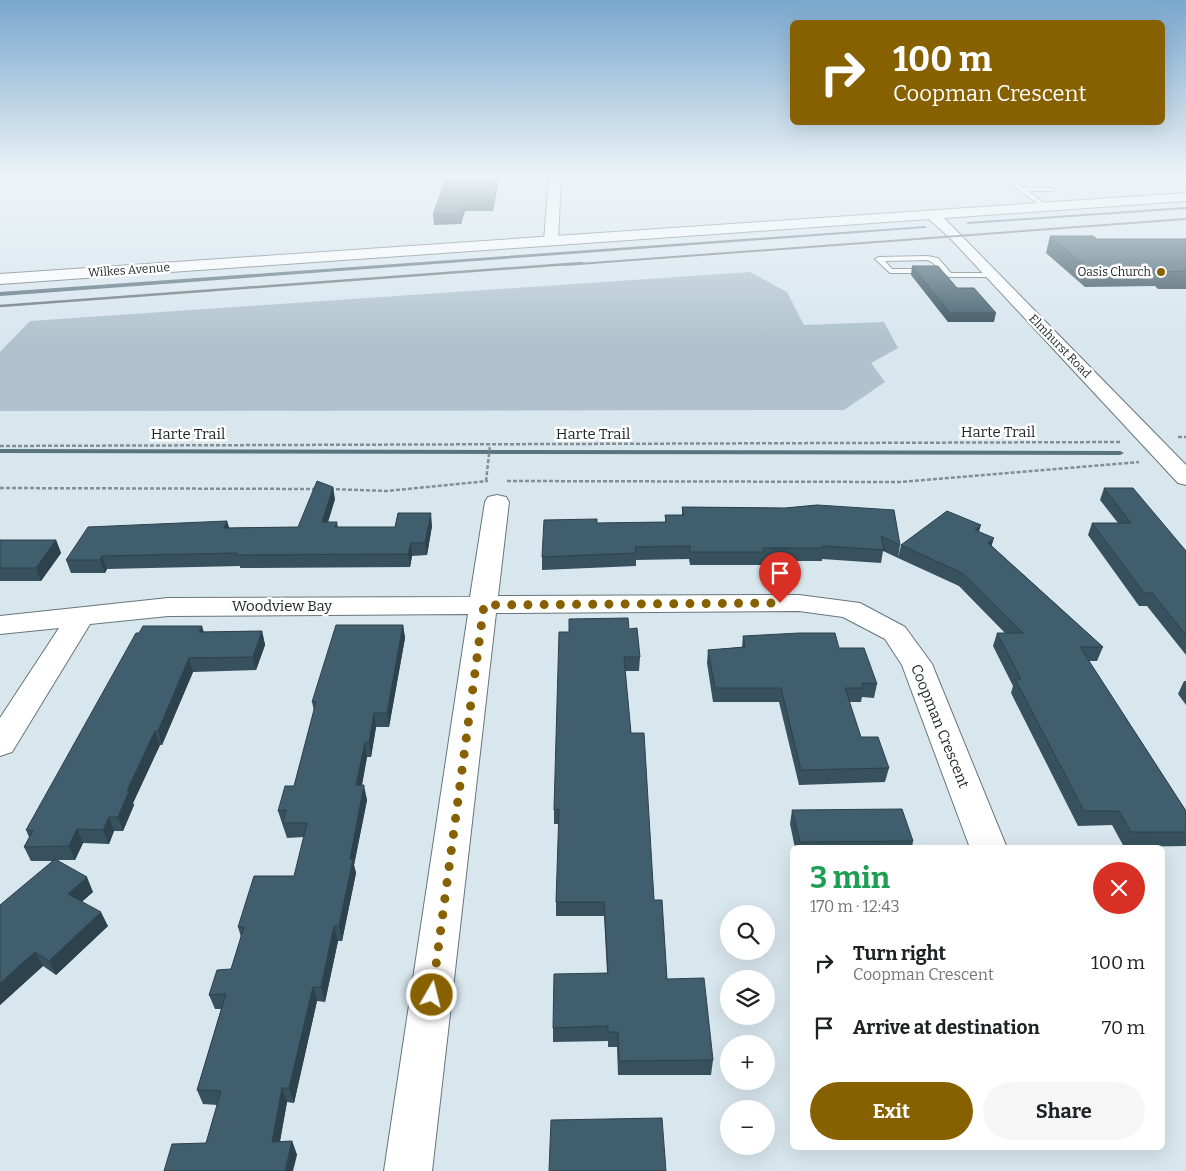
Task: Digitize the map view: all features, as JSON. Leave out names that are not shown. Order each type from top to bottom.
[{"type":"street","points":[[551,241],[552,232]]},
{"type":"street","name":"Wilkes Avenue","points":[[0,279],[688,232]]},
{"type":"street","name":"Elmhurst Road","points":[[951,232],[1185,477]]},
{"type":"street","points":[[408,1171],[484,605],[494,486]]},
{"type":"street","name":"Coopman Crescent","points":[[484,605],[799,603],[850,609],[895,632],[917,664],[988,845]]},
{"type":"street","name":"Woodview Bay","points":[[0,625],[168,606],[484,605]]},
{"type":"street","points":[[0,744],[81,615]]},
{"type":"lane","points":[[945,271],[890,271],[879,259],[927,258],[935,260],[949,275],[992,275]]},
{"type":"path","name":"Harte Trail","points":[[0,446],[1120,442],[1186,437]]},
{"type":"path","points":[[490,445],[494,486]]},
{"type":"path","points":[[0,488],[312,488],[387,491],[494,486],[900,482],[1167,459]]},
{"type":"shaded area","points":[[750,272],[787,292],[804,325],[884,322],[898,348],[871,363],[885,382],[844,410],[0,411],[0,352],[30,321]]},
{"type":"building","points":[[1050,236],[1093,236],[1097,239],[1186,239],[1186,271],[1164,272],[1160,269],[1090,270]]},
{"type":"building","points":[[912,266],[938,266],[957,288],[974,288],[996,313],[950,313]]},
{"type":"building","points":[[317,481],[333,487],[322,522],[337,522],[335,527],[395,527],[398,513],[431,513],[425,543],[411,543],[408,554],[237,555],[237,553],[102,556],[100,560],[66,560],[88,527],[227,521],[224,528],[298,527]]},
{"type":"building","points":[[1104,488],[1133,488],[1186,551],[1186,635],[1152,593],[1144,593],[1092,523],[1131,523]]},
{"type":"building","points":[[817,505],[894,510],[900,545],[881,536],[884,550],[823,546],[824,548],[763,548],[764,552],[690,552],[690,546],[635,547],[636,553],[542,557],[544,520],[597,519],[597,523],[666,522],[665,515],[684,515],[682,507],[785,508]]},
{"type":"building","points":[[947,511],[981,525],[975,530],[994,538],[988,543],[1103,647],[1080,647],[1186,811],[1186,832],[1131,832],[1119,811],[1084,811],[1015,679],[1021,679],[997,633],[1023,633],[962,573],[901,545]]},
{"type":"building","points":[[0,540],[56,540],[36,568],[0,568]]},
{"type":"building","points":[[628,618],[629,629],[637,628],[640,657],[624,657],[631,733],[644,733],[654,900],[662,900],[667,979],[704,978],[713,1060],[619,1061],[618,1032],[608,1032],[608,1026],[553,1028],[554,974],[608,973],[604,902],[556,902],[559,809],[554,810],[559,632],[569,632],[569,619]]},
{"type":"building","points":[[336,625],[403,625],[387,713],[374,713],[369,742],[365,743],[356,785],[364,785],[350,859],[353,859],[339,926],[334,926],[321,987],[313,987],[289,1088],[282,1088],[272,1142],[292,1141],[285,1171],[164,1171],[172,1144],[206,1143],[221,1091],[197,1090],[226,994],[209,995],[217,970],[231,969],[244,927],[238,927],[254,876],[294,876],[307,823],[283,823],[286,810],[278,811],[285,786],[294,786],[316,702],[312,702]]},
{"type":"building","points":[[143,626],[202,626],[199,632],[262,631],[253,657],[189,658],[158,731],[155,731],[127,791],[129,791],[118,817],[109,817],[103,830],[77,829],[69,846],[24,847],[33,831],[26,830],[136,633],[139,633]]},
{"type":"building","points":[[835,633],[839,648],[864,648],[877,684],[862,683],[863,688],[845,688],[861,737],[878,737],[889,768],[801,770],[781,688],[715,688],[708,650],[745,647],[743,636]]},
{"type":"building","points":[[902,809],[913,841],[800,842],[792,810]]},
{"type":"building","points":[[55,859],[87,877],[68,894],[101,912],[49,961],[35,952],[0,983],[0,905]]},
{"type":"building","points":[[662,1118],[666,1171],[549,1171],[551,1120]]},
{"type":"waterway","points":[[0,294],[860,232]]},
{"type":"waterway","points":[[0,451],[1120,453]]},
{"type":"railway","points":[[565,265],[1015,232]]},
{"type":"railway","points":[[0,306],[582,263]]},
{"type":"place","name":"Oasis Church","points":[[1161,272]]},
{"type":"route","points":[[432,995],[484,605],[780,603]]}]
